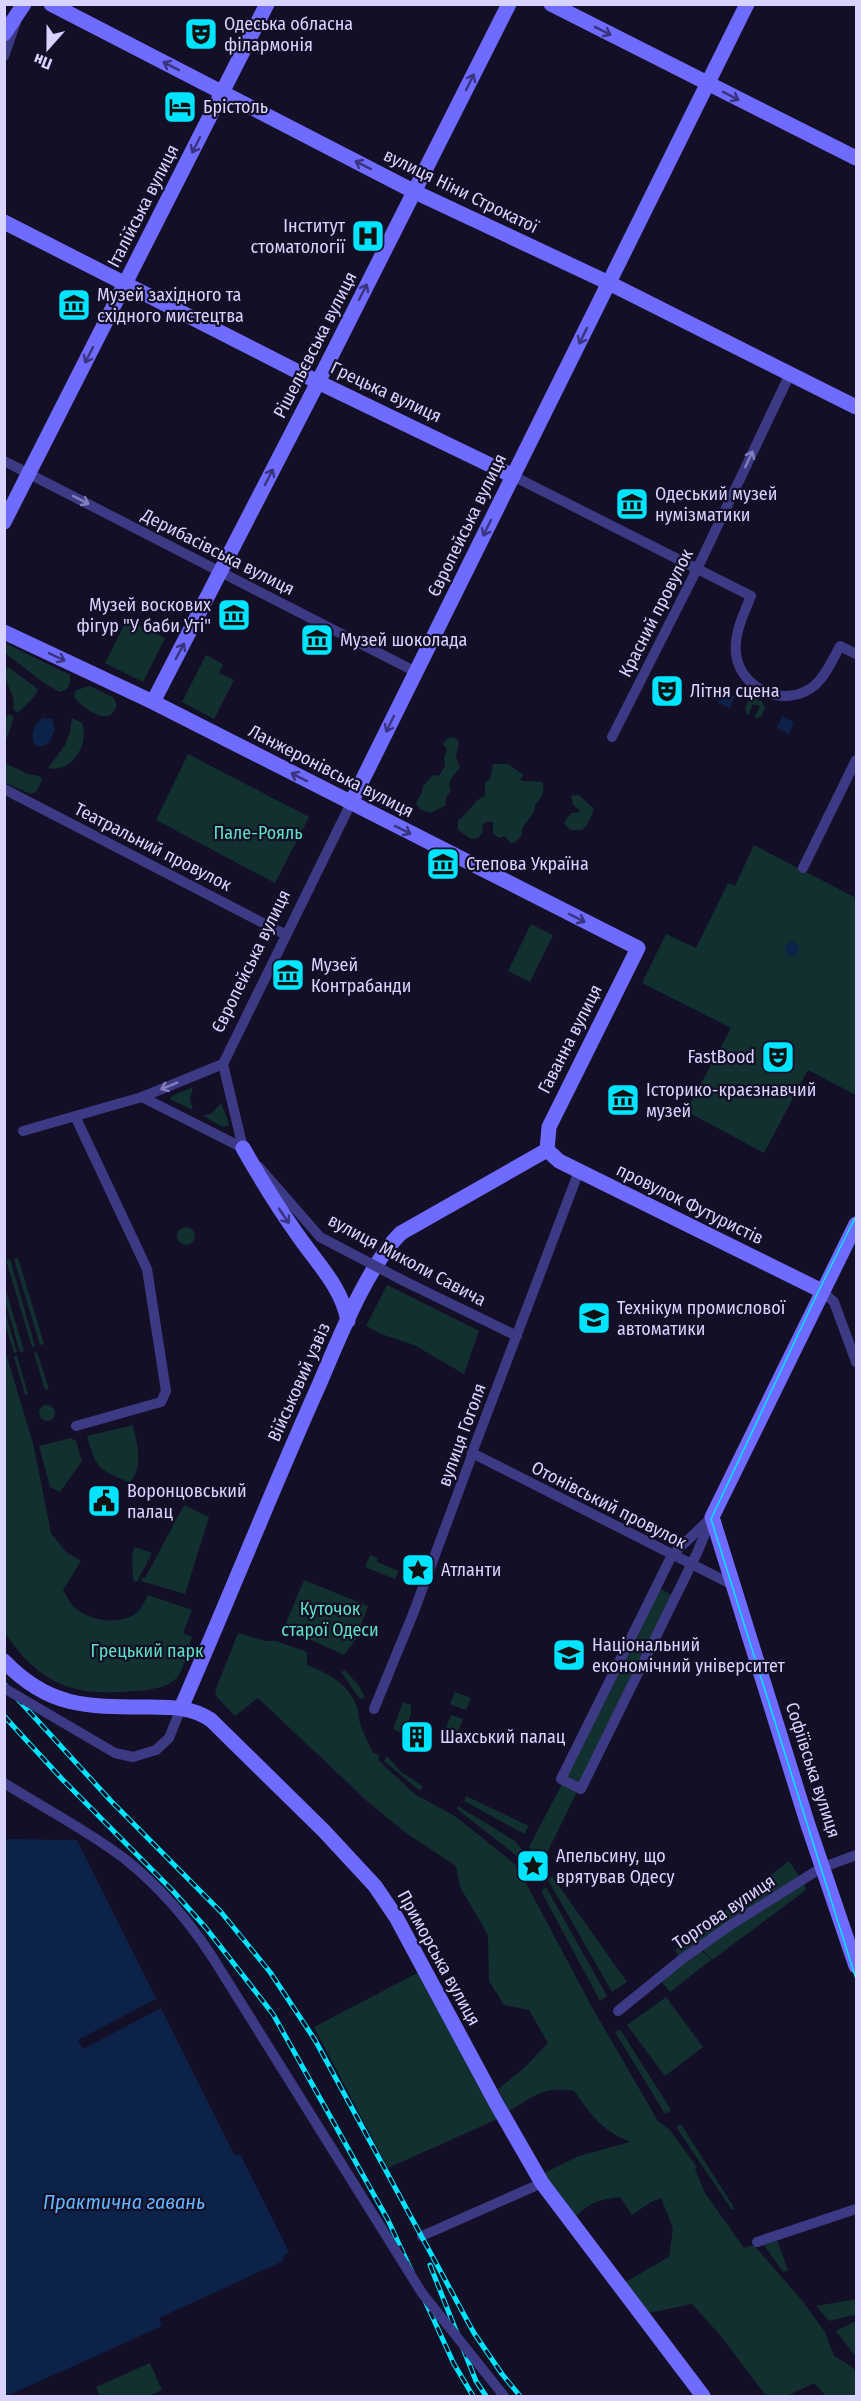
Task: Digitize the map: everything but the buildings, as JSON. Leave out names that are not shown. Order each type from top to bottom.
[{"type":"street","name":"вулиця Ніни Строкатої","points":[[51,4],[415,192],[609,284],[856,407]]},
{"type":"street","name":"Італійська вулиця","points":[[4,522],[267,4]]},
{"type":"street","name":"Рішельєвська вулиця","points":[[153,702],[509,4]]},
{"type":"street","points":[[551,4],[856,158]]},
{"type":"street","name":"Європейська вулиця","points":[[223,1064],[747,4]]},
{"type":"street","points":[[4,34],[22,8]]},
{"type":"street","points":[[4,56],[22,8]]},
{"type":"street","name":"Грецька вулиця","points":[[4,222],[318,382],[513,476],[751,596],[739,627],[736,655],[742,673],[763,692],[781,696],[807,690],[821,679],[840,646],[856,654]]},
{"type":"street","name":"Красний провулок","points":[[612,737],[697,569],[790,374]]},
{"type":"street","name":"Дерибасівська вулиця","points":[[4,461],[416,672]]},
{"type":"street","name":"Ланжеронівська вулиця","points":[[4,632],[153,702],[638,948]]},
{"type":"street","points":[[803,868],[856,760]]},
{"type":"street","name":"Театральний провулок","points":[[4,789],[286,935]]},
{"type":"street","name":"Гаванна вулиця","points":[[547,1150],[549,1126],[638,948]]},
{"type":"street","points":[[23,1131],[142,1097],[223,1064],[243,1148],[277,1205],[336,1289],[345,1304],[348,1321]]},
{"type":"street","points":[[142,1097],[243,1148]]},
{"type":"street","points":[[75,1116],[147,1269],[166,1391],[161,1402],[76,1426]]},
{"type":"street","name":"вулиця Миколи Савича","points":[[243,1148],[320,1237],[517,1336]]},
{"type":"street","name":"провулок Футуристів","points":[[547,1150],[559,1161],[820,1291]]},
{"type":"street","name":"Військовий узвіз","points":[[181,1708],[348,1321],[387,1248],[401,1233],[547,1150]]},
{"type":"street","name":"вулиця Гоголя","points":[[374,1709],[413,1614],[471,1453],[579,1171]]},
{"type":"street","points":[[712,1517],[672,1555],[561,1779],[581,1789],[692,1565],[712,1517],[820,1291],[856,1224]]},
{"type":"street","points":[[820,1291],[834,1302],[856,1362]]},
{"type":"street","name":"Отонівський провулок","points":[[471,1453],[733,1585]]},
{"type":"street","name":"Софіївська вулиця","points":[[712,1517],[808,1825],[856,1966]]},
{"type":"street","name":"Приморська вулиця","points":[[4,1661],[39,1688],[78,1705],[181,1708],[211,1720],[324,1830],[375,1886],[396,1917],[496,2103],[542,2183],[703,2397]]},
{"type":"street","points":[[4,1688],[115,1753],[133,1757],[156,1750],[169,1738],[181,1708]]},
{"type":"street","points":[[4,1782],[125,1860],[153,1884],[183,1917],[213,1958],[422,2293],[504,2397]]},
{"type":"street","name":"Торгова вулиця","points":[[618,2011],[681,1960],[732,1924],[822,1868],[856,1855]]},
{"type":"street","points":[[422,2236],[542,2183]]},
{"type":"street","points":[[758,2242],[856,2209]]},
{"type":"green space","points":[[127,619],[165,638],[143,682],[105,663]]},
{"type":"green space","points":[[5,643],[70,675],[67,689],[60,692],[45,684],[5,653]]},
{"type":"green space","points":[[206,655],[223,664],[219,673],[234,680],[214,719],[182,702]]},
{"type":"green space","points":[[8,667],[38,689],[33,698],[18,713],[13,709],[13,699],[6,681],[5,669]]},
{"type":"green space","points":[[90,686],[114,698],[117,705],[111,715],[103,716],[93,713],[76,699],[74,696],[76,690]]},
{"type":"green space","points":[[754,699],[762,701],[765,708],[762,716],[754,719],[760,706],[753,704],[748,716],[745,709],[748,701]]},
{"type":"green space","points":[[10,714],[14,718],[5,742],[5,718]]},
{"type":"green space","points":[[72,718],[82,723],[84,731],[81,748],[71,762],[65,766],[57,769],[48,768],[65,745]]},
{"type":"green space","points":[[454,737],[459,741],[456,757],[460,767],[451,779],[449,786],[451,791],[446,798],[445,806],[430,813],[420,809],[416,803],[423,786],[433,775],[439,776],[445,766],[444,758],[447,749],[443,744],[448,738]]},
{"type":"green space","name":"Пале-Рояль","points":[[188,754],[309,817],[275,883],[156,820]]},
{"type":"green space","points":[[5,763],[28,774],[39,776],[42,780],[37,791],[31,794],[5,783]]},
{"type":"green space","points":[[493,764],[508,764],[524,775],[520,780],[542,782],[542,795],[522,829],[522,835],[514,843],[510,843],[505,836],[499,838],[493,833],[493,822],[486,822],[482,826],[483,832],[478,838],[471,839],[458,830],[458,820],[485,796],[485,783],[490,779]]},
{"type":"green space","points":[[579,795],[594,809],[588,824],[582,830],[570,830],[564,823],[571,813],[581,812],[573,805],[571,796]]},
{"type":"green space","points":[[754,845],[856,898],[856,1095],[808,1070],[764,1153],[686,1111],[731,1028],[642,983],[666,934],[696,948],[728,883],[735,886]]},
{"type":"green space","points":[[531,924],[553,935],[530,982],[508,971]]},
{"type":"green space","points":[[193,1087],[190,1099],[193,1110],[170,1099],[172,1096]]},
{"type":"green space","points":[[221,1103],[229,1123],[228,1126],[223,1127],[203,1116],[212,1113]]},
{"type":"green space","points":[[182,1227],[190,1227],[195,1232],[193,1243],[182,1245],[177,1240],[177,1232]]},
{"type":"green space","points":[[18,1258],[44,1344],[40,1345],[14,1259]]},
{"type":"green space","points":[[10,1259],[35,1346],[32,1347],[6,1260]]},
{"type":"green space","points":[[387,1285],[479,1331],[464,1374],[414,1345],[381,1334],[366,1326]]},
{"type":"green space","points":[[5,1287],[24,1351],[20,1352],[5,1301]]},
{"type":"green space","points":[[5,1311],[17,1352],[14,1353],[5,1324]]},
{"type":"green space","name":"Грецький парк","points":[[5,1350],[34,1447],[51,1533],[66,1552],[81,1561],[63,1590],[73,1606],[94,1618],[120,1620],[135,1614],[148,1595],[192,1610],[183,1633],[192,1637],[186,1657],[174,1680],[164,1686],[140,1691],[94,1692],[60,1684],[45,1676],[32,1665],[5,1633]]},
{"type":"green space","points":[[37,1352],[49,1389],[45,1390],[34,1353]]},
{"type":"green space","points":[[17,1356],[28,1394],[25,1395],[14,1357]]},
{"type":"green space","points":[[47,1405],[53,1407],[55,1413],[53,1419],[47,1421],[41,1419],[39,1413],[41,1407]]},
{"type":"green space","points":[[133,1425],[138,1447],[138,1462],[130,1483],[100,1467],[93,1456],[87,1436]]},
{"type":"green space","points":[[71,1438],[76,1441],[82,1461],[60,1492],[50,1487],[39,1446]]},
{"type":"green space","points":[[184,1505],[209,1517],[185,1594],[141,1581],[142,1577],[145,1578]]},
{"type":"green space","points":[[135,1547],[152,1553],[137,1582],[133,1580],[132,1553]]},
{"type":"green space","points":[[370,1555],[378,1558],[377,1562],[399,1571],[395,1579],[365,1567]]},
{"type":"green space","name":"Куточок старої Одеси","points":[[304,1580],[368,1606],[356,1639],[344,1655],[284,1628]]},
{"type":"green space","points":[[659,1588],[674,1596],[579,1786],[565,1779]]},
{"type":"green space","points":[[238,1633],[266,1641],[276,1641],[307,1652],[307,1665],[336,1680],[352,1697],[358,1709],[361,1727],[373,1753],[380,1755],[378,1760],[416,1795],[455,1816],[517,1866],[593,2009],[658,2121],[669,2129],[697,2167],[695,2169],[705,2193],[744,2248],[754,2245],[804,2303],[825,2332],[834,2356],[855,2370],[856,2396],[826,2396],[814,2383],[787,2396],[766,2396],[720,2335],[692,2304],[644,2314],[622,2284],[669,2257],[673,2228],[661,2198],[632,2215],[620,2197],[604,2200],[588,2206],[571,2221],[538,2176],[579,2156],[630,2142],[604,2127],[574,2091],[547,2091],[509,2111],[498,2089],[522,2070],[548,2043],[529,2010],[504,2005],[489,1981],[488,1935],[460,1887],[456,1866],[406,1833],[367,1801],[258,1698],[235,1716],[217,1697],[215,1691]]},
{"type":"green space","points":[[345,1670],[359,1686],[365,1698],[360,1699],[341,1672]]},
{"type":"green space","points":[[455,1692],[471,1698],[466,1710],[450,1704]]},
{"type":"green space","points":[[403,1702],[411,1705],[411,1714],[403,1734],[393,1729]]},
{"type":"green space","points":[[451,1715],[463,1719],[455,1739],[443,1735]]},
{"type":"green space","points":[[387,1756],[401,1772],[423,1786],[420,1791],[384,1761]]},
{"type":"green space","points":[[563,1782],[578,1790],[542,1863],[529,1847]]},
{"type":"green space","points":[[466,1796],[529,1826],[524,1834],[464,1801]]},
{"type":"green space","points":[[458,1806],[515,1841],[523,1851],[518,1857],[457,1809]]},
{"type":"green space","points":[[789,1861],[801,1879],[731,1921],[727,1917],[730,1921],[680,1958],[675,1950]]},
{"type":"green space","points":[[552,1876],[627,1982],[612,1992],[548,1880]]},
{"type":"green space","points":[[803,1881],[806,1890],[712,1960],[700,1947]]},
{"type":"green space","points":[[546,1887],[607,1996],[600,2001],[541,1891]]},
{"type":"green space","points":[[699,1948],[711,1960],[670,1992],[659,1979]]},
{"type":"green space","points":[[423,1970],[502,2117],[388,2168],[314,2027]]},
{"type":"green space","points":[[666,1997],[703,2047],[665,2076],[627,2025]]},
{"type":"green space","points":[[620,2029],[671,2110],[665,2114],[615,2032]]},
{"type":"green space","points":[[681,2124],[735,2209],[732,2210],[676,2127]]},
{"type":"green space","points":[[777,2240],[788,2270],[783,2272],[763,2244]]},
{"type":"green space","points":[[856,2299],[856,2318],[854,2315],[829,2321],[816,2306]]},
{"type":"green space","points":[[856,2321],[856,2357],[836,2331]]},
{"type":"green space","points":[[150,2363],[162,2390],[148,2396],[100,2396],[96,2387]]},
{"type":"water","points":[[723,691],[735,696],[730,708],[718,703]]},
{"type":"water","points":[[782,716],[794,722],[789,734],[777,728]]},
{"type":"water","points":[[43,718],[52,719],[55,730],[48,744],[39,747],[34,744],[33,733],[35,726]]},
{"type":"water","points":[[789,942],[795,942],[799,949],[795,956],[789,956],[785,952],[785,946]]},
{"type":"water","name":"Практична гавань","points":[[5,1839],[77,1840],[235,2156],[240,2154],[289,2252],[284,2255],[283,2261],[159,2318],[162,2326],[7,2396],[5,2396]]},
{"type":"pier","points":[[156,1999],[161,2008],[83,2049],[78,2040]]},
{"type":"tram line","points":[[856,1216],[711,1519],[856,1979]]},
{"type":"railway","points":[[4,1684],[111,1801],[221,1912],[270,1972],[315,2040],[474,2333],[520,2396]]},
{"type":"railway","points":[[4,1716],[62,1779],[173,1891],[206,1928],[273,2014],[388,2220],[454,2364],[473,2396]]},
{"type":"railway","points":[[430,2265],[476,2381],[486,2396]]},
{"type":"place","name":"Одеська обласна філармонія","points":[[201,34]]},
{"type":"place","name":"Брістоль","points":[[180,107]]},
{"type":"place","name":"Інститут стоматології","points":[[368,236]]},
{"type":"place","name":"Музей західного та східного мистецтва","points":[[74,305]]},
{"type":"place","name":"Одеський музей нумізматики","points":[[632,504]]},
{"type":"place","name":"Музей воскових фігур \"У баби Уті\"","points":[[234,615]]},
{"type":"place","name":"Музей шоколада","points":[[317,640]]},
{"type":"place","name":"Літня сцена","points":[[667,691]]},
{"type":"place","name":"Степова Україна","points":[[443,864]]},
{"type":"place","name":"Музей Контрабанди","points":[[288,975]]},
{"type":"place","name":"FastBood","points":[[778,1057]]},
{"type":"place","name":"Історико-краєзнавчий музей","points":[[623,1100]]},
{"type":"place","name":"Технікум промислової автоматики","points":[[594,1318]]},
{"type":"place","name":"Воронцовський палац","points":[[104,1501]]},
{"type":"place","name":"Атланти","points":[[418,1570]]},
{"type":"place","name":"Національний економічний університет","points":[[569,1655]]},
{"type":"place","name":"Шахський палац","points":[[417,1737]]},
{"type":"place","name":"Апельсину, що врятував Одесу","points":[[533,1866]]}]
